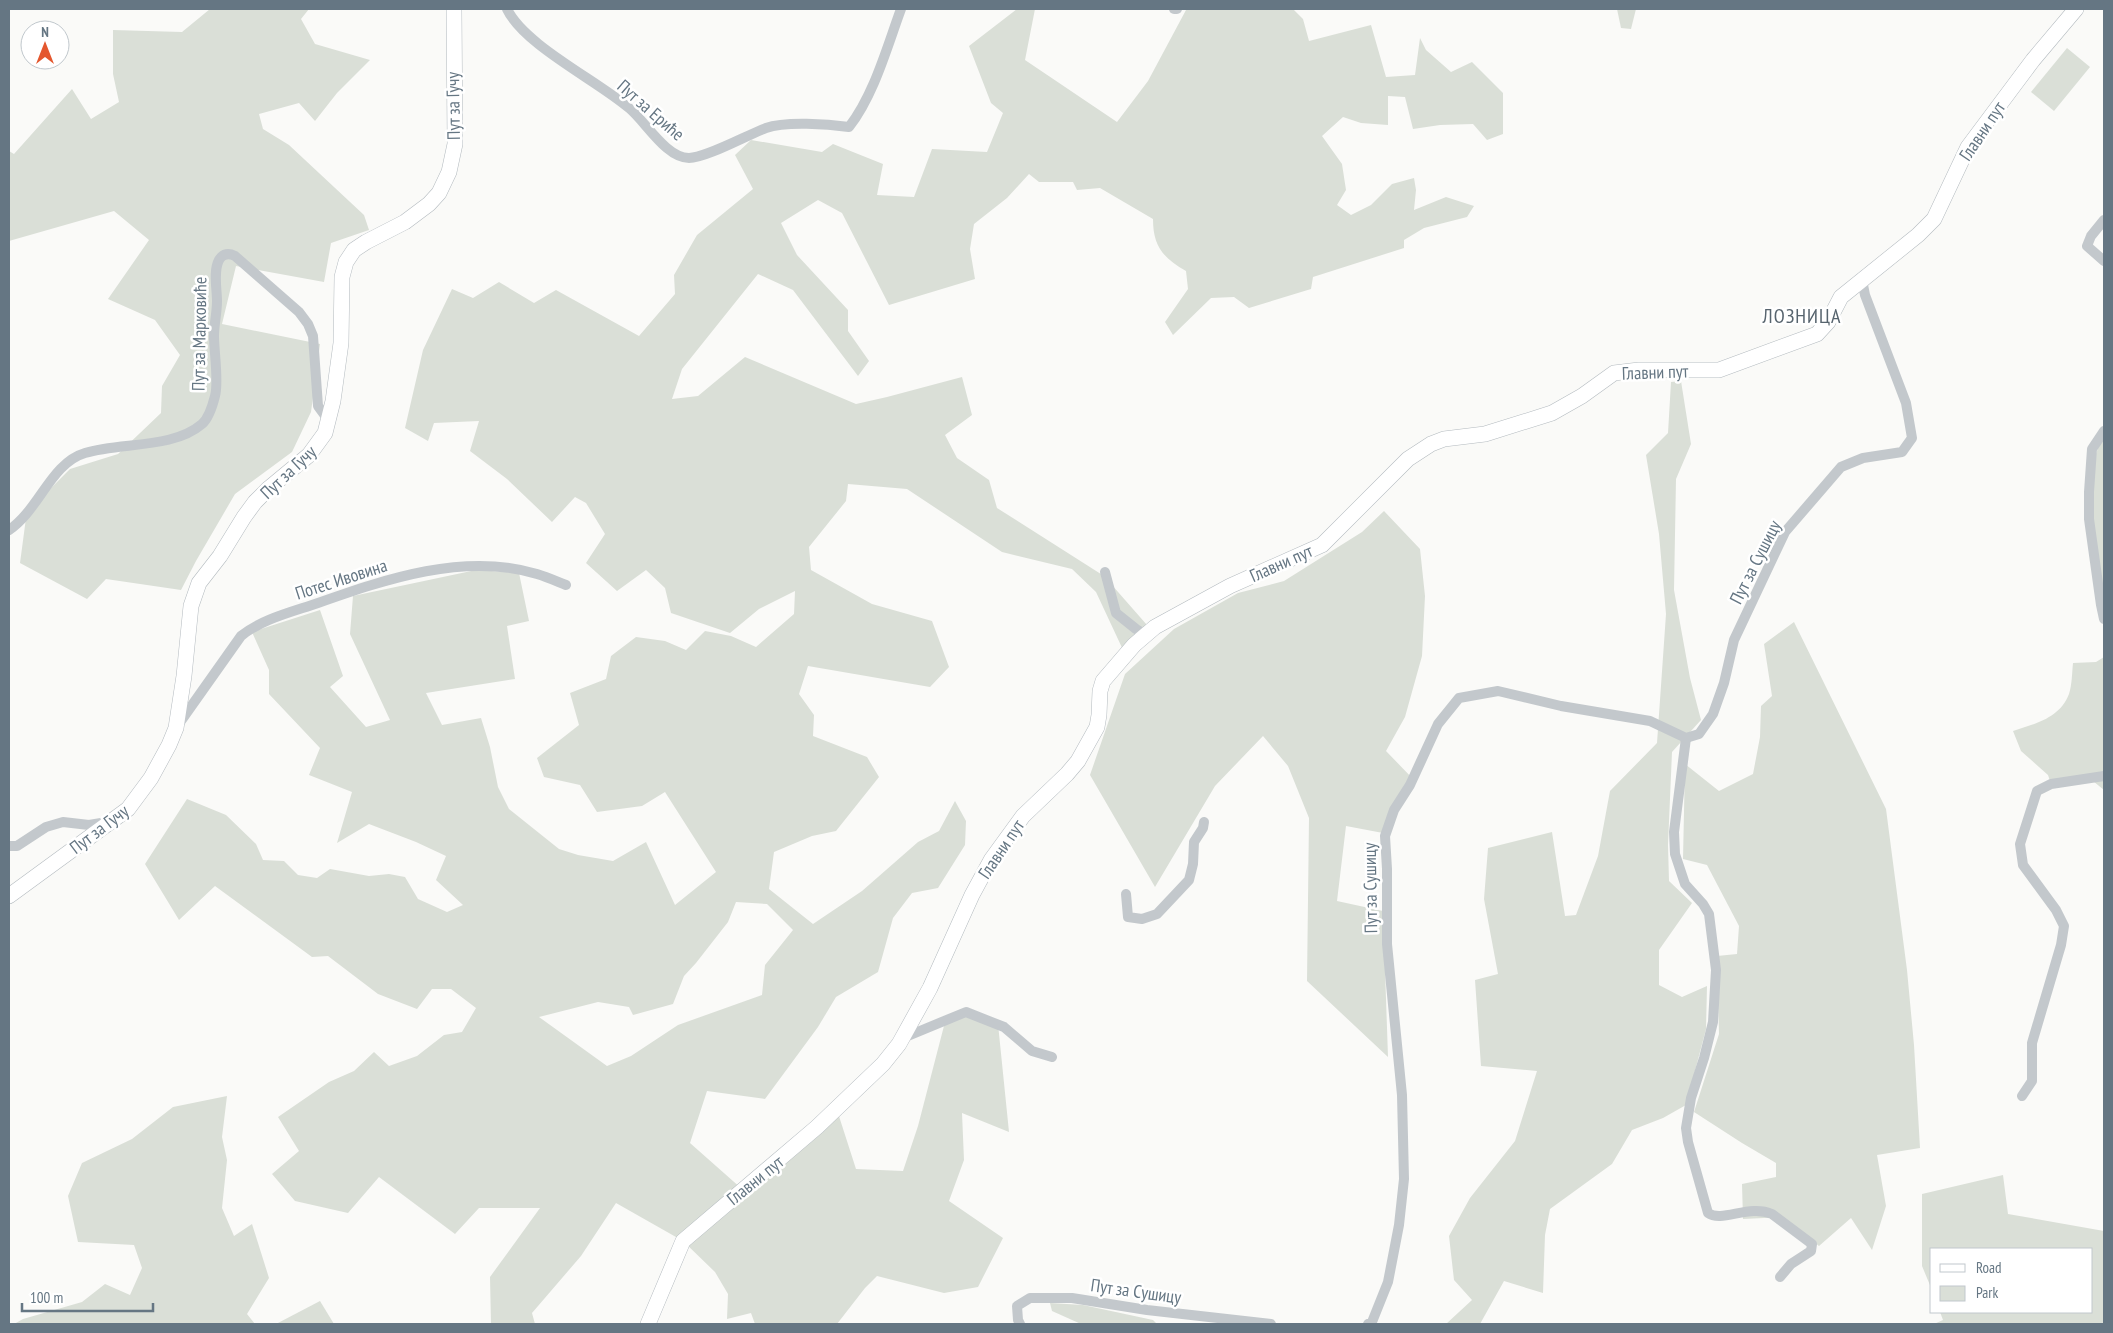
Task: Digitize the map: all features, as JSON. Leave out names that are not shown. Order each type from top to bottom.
[{"type":"street","name":"Пут за Гучу","points":[[9,896],[78,844],[113,822],[128,809],[141,794],[169,745],[176,728],[184,676],[191,606],[199,583],[220,556],[255,502],[309,455],[319,444],[329,421],[341,343],[342,277],[346,262],[354,250],[366,242],[418,214],[439,193],[449,172],[455,144],[454,9]]},
{"type":"street","name":"Пут за Ериће","points":[[507,9],[517,25],[535,40],[629,108],[669,151],[689,158],[703,155],[768,127],[799,124],[849,126],[860,112],[884,56],[901,9]]},
{"type":"street","name":"Главни пут","points":[[648,1324],[683,1241],[837,1110],[883,1064],[903,1038],[944,958],[983,873],[1023,816],[1078,761],[1097,727],[1100,715],[1100,691],[1103,681],[1122,658],[1146,635],[1177,614],[1230,586],[1322,545],[1408,459],[1431,444],[1444,439],[1485,434],[1552,413],[1569,404],[1614,373],[1639,370],[1719,370],[1817,334],[1828,322],[1841,297],[1851,287],[1865,280],[1934,219],[1957,168],[1972,141],[2033,60],[2076,9]]},
{"type":"street","points":[[2104,220],[2091,236],[2088,246],[2104,261]]},
{"type":"street","name":"Пут за Марковиће","points":[[9,530],[29,512],[69,459],[96,450],[158,441],[187,433],[204,423],[216,395],[214,334],[217,304],[216,272],[219,260],[224,255],[235,256],[299,312],[308,324],[312,336],[318,406],[329,421]]},
{"type":"street","name":"Пут за Сушицу","points":[[1368,1324],[1372,1322],[1388,1282],[1399,1225],[1404,1179],[1402,1095],[1388,944],[1388,869],[1384,836],[1394,810],[1410,785],[1438,724],[1459,698],[1498,691],[1561,706],[1650,720],[1686,738],[1699,734],[1713,714],[1724,683],[1734,640],[1785,532],[1841,467],[1863,458],[1902,452],[1912,438],[1906,403],[1865,294],[1863,285],[1865,280]]},
{"type":"street","points":[[2104,431],[2092,450],[2089,519],[2100,605],[2104,619]]},
{"type":"street","name":"Потес Ивовина","points":[[176,728],[241,636],[250,629],[287,614],[387,580],[466,566],[509,568],[536,574],[566,585]]},
{"type":"street","points":[[1105,572],[1116,613],[1146,635]]},
{"type":"street","points":[[1686,738],[1674,832],[1675,854],[1685,884],[1709,914],[1716,970],[1715,1003],[1711,1031],[1687,1114],[1688,1142],[1708,1213],[1718,1217],[1749,1210],[1766,1211],[1812,1244],[1811,1251],[1791,1264],[1780,1276]]},
{"type":"street","points":[[2022,1096],[2032,1082],[2032,1043],[2061,945],[2064,926],[2056,910],[2023,865],[2020,844],[2037,791],[2051,784],[2104,776]]},
{"type":"street","points":[[9,846],[17,846],[46,827],[63,822],[89,825],[113,822]]},
{"type":"street","points":[[1126,894],[1128,916],[1142,919],[1157,914],[1188,880],[1193,864],[1194,842],[1203,828],[1204,822]]},
{"type":"street","points":[[903,1038],[966,1012],[1004,1027],[1032,1052],[1052,1056]]},
{"type":"street","name":"Пут за Сушицу","points":[[1020,1324],[1017,1306],[1030,1298],[1072,1298],[1147,1310],[1271,1324]]},
{"type":"green space","points":[[210,9],[309,9],[301,19],[315,44],[370,60],[337,93],[315,121],[299,103],[259,114],[263,129],[289,145],[364,215],[369,230],[331,243],[324,282],[236,266],[222,324],[320,344],[311,412],[292,452],[235,494],[181,590],[106,579],[87,599],[20,563],[26,518],[45,494],[70,469],[118,454],[161,413],[162,386],[180,355],[155,320],[108,299],[149,240],[114,211],[9,241],[9,151],[14,154],[72,89],[91,119],[119,102],[113,74],[113,30],[182,32]]},
{"type":"green space","points":[[1017,9],[1035,9],[1025,60],[1117,122],[1148,81],[1186,10],[1293,9],[1303,19],[1309,41],[1371,25],[1386,77],[1415,75],[1420,38],[1426,50],[1451,72],[1472,62],[1503,93],[1503,134],[1487,140],[1473,124],[1440,125],[1413,129],[1405,97],[1388,96],[1388,125],[1361,123],[1343,117],[1322,136],[1342,164],[1346,190],[1337,205],[1351,215],[1371,205],[1392,184],[1414,178],[1416,190],[1414,210],[1446,197],[1474,206],[1467,217],[1424,228],[1404,240],[1404,248],[1313,277],[1311,289],[1249,308],[1234,297],[1211,298],[1173,335],[1165,322],[1188,289],[1186,271],[1165,256],[1157,244],[1153,219],[1100,188],[1077,190],[1073,182],[1039,182],[1029,174],[1007,198],[974,224],[970,249],[975,279],[889,305],[842,213],[818,200],[781,223],[797,255],[848,310],[848,331],[869,361],[858,376],[793,290],[758,274],[682,369],[672,399],[698,396],[745,357],[856,404],[962,377],[972,415],[945,435],[957,458],[989,480],[997,508],[1104,576],[1147,625],[1124,652],[1096,592],[1072,569],[1002,552],[907,489],[848,484],[846,501],[809,547],[811,570],[872,604],[932,621],[949,667],[930,687],[808,666],[799,694],[814,715],[813,736],[867,757],[879,777],[836,831],[812,836],[774,852],[769,889],[813,924],[862,891],[918,842],[939,831],[955,801],[966,821],[965,845],[938,888],[912,893],[893,918],[878,972],[836,997],[818,1027],[765,1099],[707,1091],[690,1143],[742,1189],[837,1110],[856,1169],[903,1171],[918,1126],[945,1022],[966,1012],[998,1024],[1009,1132],[962,1113],[964,1160],[949,1201],[1003,1238],[978,1287],[944,1293],[877,1276],[865,1288],[837,1324],[755,1324],[751,1313],[727,1319],[728,1294],[715,1272],[683,1241],[616,1203],[581,1256],[532,1313],[535,1324],[491,1324],[490,1277],[540,1208],[479,1208],[455,1234],[379,1177],[348,1213],[295,1201],[272,1174],[299,1151],[278,1117],[329,1082],[354,1071],[374,1052],[389,1066],[417,1056],[444,1035],[462,1032],[476,1008],[451,989],[432,989],[417,1009],[378,994],[328,956],[312,957],[215,886],[179,920],[145,864],[187,799],[226,815],[256,844],[263,860],[284,861],[298,875],[317,878],[330,869],[369,876],[389,874],[405,877],[418,899],[447,912],[463,905],[436,880],[446,856],[369,824],[337,843],[352,792],[309,775],[320,748],[269,694],[269,670],[252,632],[320,610],[343,676],[330,687],[366,727],[390,720],[350,634],[353,596],[476,570],[519,573],[529,621],[507,626],[515,679],[426,693],[442,725],[481,718],[490,747],[498,787],[509,809],[559,849],[578,855],[613,861],[646,842],[675,905],[716,872],[665,792],[642,806],[597,812],[580,785],[544,777],[537,758],[579,725],[570,693],[606,679],[611,656],[636,637],[665,641],[686,650],[705,631],[731,636],[756,647],[794,614],[795,591],[759,609],[730,633],[671,613],[665,588],[646,570],[617,591],[586,563],[605,534],[586,503],[575,497],[552,522],[507,479],[470,451],[479,421],[434,423],[428,441],[405,428],[423,350],[452,289],[473,298],[499,282],[534,303],[556,290],[639,336],[675,294],[674,275],[697,235],[753,189],[735,155],[751,140],[822,152],[833,144],[883,164],[877,195],[914,197],[932,149],[987,152],[1003,113],[991,103],[969,46]],"holes":[[[736,902],[767,904],[793,930],[765,965],[762,995],[678,1025],[631,1056],[607,1066],[539,1017],[598,1002],[629,1007],[633,1015],[673,1004],[684,976],[728,922]]]},
{"type":"green space","points":[[1617,9],[1636,9],[1631,29],[1621,28]]},
{"type":"green space","points":[[2067,48],[2090,67],[2054,111],[2031,92]]},
{"type":"green space","points":[[1681,381],[1691,444],[1676,479],[1674,590],[1690,678],[1701,720],[1672,752],[1668,845],[1669,881],[1692,903],[1659,950],[1659,985],[1682,997],[1707,986],[1706,1029],[1686,1105],[1663,1118],[1632,1130],[1612,1164],[1550,1209],[1545,1235],[1543,1293],[1504,1281],[1480,1324],[1446,1324],[1472,1300],[1454,1280],[1449,1236],[1470,1198],[1515,1141],[1537,1071],[1481,1066],[1475,980],[1498,974],[1484,899],[1488,848],[1552,832],[1565,916],[1576,915],[1598,856],[1610,791],[1657,743],[1666,614],[1659,534],[1646,455],[1668,433],[1671,382]]},
{"type":"green space","points":[[2104,431],[2104,619],[2100,605],[2090,471]]},
{"type":"green space","points":[[1384,511],[1420,549],[1425,596],[1422,656],[1405,717],[1386,751],[1415,781],[1383,833],[1346,826],[1337,901],[1383,911],[1388,1057],[1307,981],[1309,818],[1288,766],[1263,736],[1215,786],[1155,887],[1090,775],[1125,674],[1174,629],[1238,593],[1284,581],[1362,532]]},
{"type":"green space","points":[[1794,622],[1886,809],[1907,970],[1914,1045],[1920,1148],[1877,1155],[1886,1206],[1872,1250],[1851,1218],[1819,1246],[1783,1217],[1743,1219],[1742,1184],[1776,1177],[1776,1163],[1694,1112],[1719,1034],[1717,956],[1737,954],[1739,926],[1707,865],[1683,859],[1685,764],[1719,791],[1753,774],[1760,737],[1761,706],[1772,696],[1764,644]]},
{"type":"green space","points":[[2104,657],[2104,790],[2088,777],[2051,784],[2048,775],[2021,751],[2013,731],[2046,719],[2060,709],[2069,694],[2073,663],[2096,662]]},
{"type":"green space","points":[[227,1096],[222,1137],[227,1160],[222,1208],[234,1236],[252,1224],[269,1278],[247,1314],[255,1324],[14,1324],[23,1319],[82,1302],[105,1284],[130,1295],[142,1268],[134,1245],[78,1242],[68,1196],[82,1163],[132,1139],[173,1107]]},
{"type":"green space","points":[[2003,1175],[2008,1214],[2104,1231],[2104,1324],[1934,1324],[1943,1320],[1940,1313],[2093,1313],[2093,1248],[1930,1248],[1930,1285],[1922,1266],[1922,1194]]},
{"type":"green space","points":[[320,1301],[334,1324],[276,1324]]},
{"type":"green space","points":[[1050,1303],[1083,1305],[1153,1320],[1157,1324],[1081,1324],[1052,1311]]},
{"type":"district","name":"ЛОЗНИЦА","points":[[1802,316]]}]
